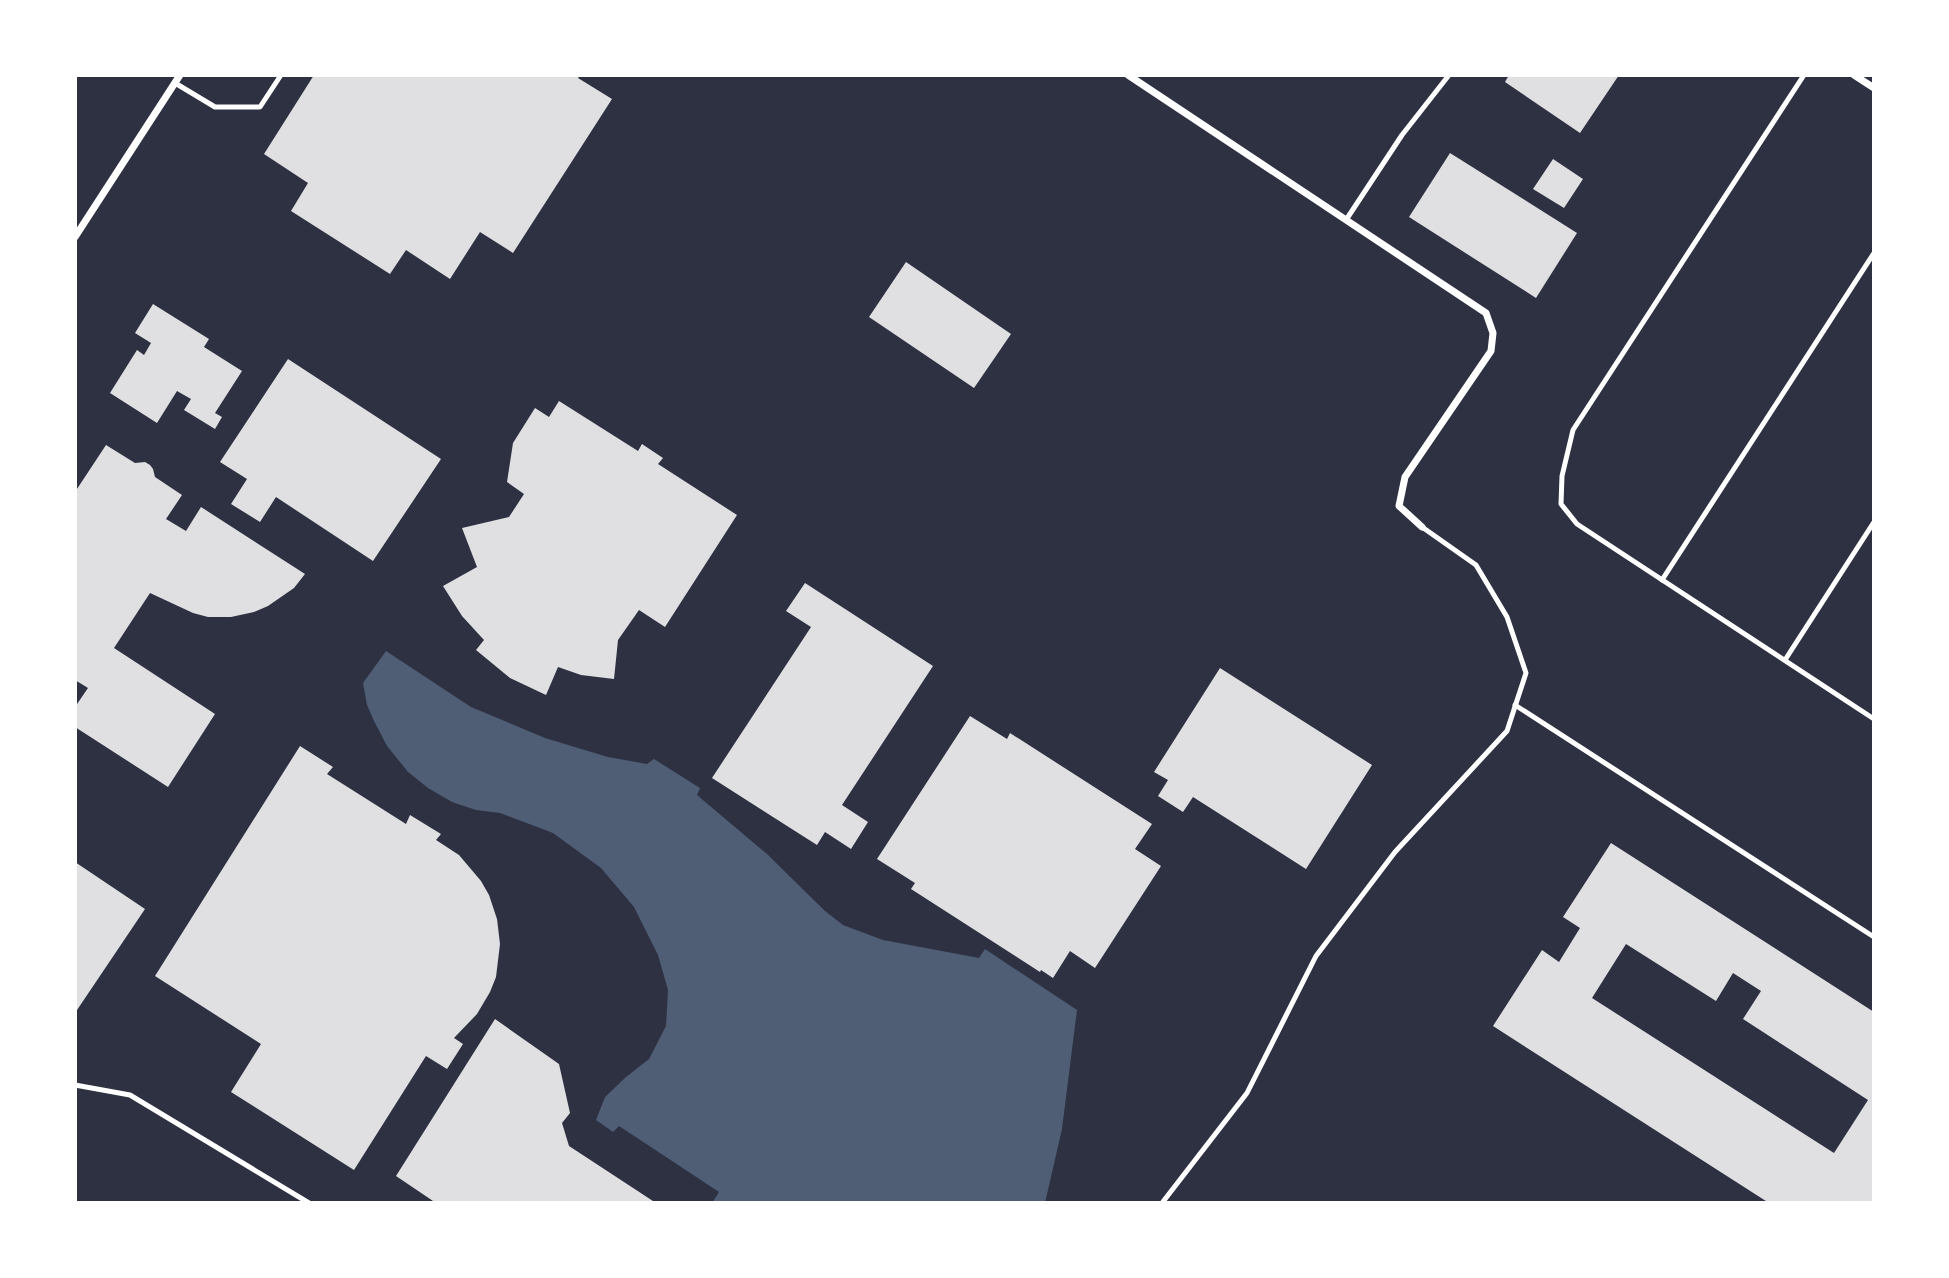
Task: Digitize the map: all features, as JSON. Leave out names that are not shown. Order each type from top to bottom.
[{"type":"street","points":[[75,237],[180,75]]},
{"type":"street","points":[[1128,75],[1486,313],[1493,333],[1491,351],[1405,477],[1399,506],[1422,527]]},
{"type":"street","points":[[1854,75],[1874,88]]},
{"type":"lane","points":[[175,83],[215,107],[260,107],[281,75]]},
{"type":"lane","points":[[1346,220],[1402,135],[1449,75]]},
{"type":"lane","points":[[1804,75],[1573,430],[1562,476],[1562,504],[1577,524],[1874,719]]},
{"type":"lane","points":[[1662,580],[1874,253]]},
{"type":"lane","points":[[1784,660],[1874,522]]},
{"type":"lane","points":[[1161,1203],[1247,1093],[1315,956],[1395,852],[1507,732],[1526,673],[1507,617],[1476,565],[1422,527]]},
{"type":"lane","points":[[1515,705],[1874,937]]},
{"type":"lane","points":[[75,1085],[130,1095],[309,1203]]},
{"type":"water","points":[[386,651],[471,707],[545,738],[608,757],[647,764],[654,759],[700,788],[697,795],[767,854],[843,925],[883,940],[979,958],[985,949],[1077,1010],[1062,1129],[1045,1203],[712,1203],[719,1192],[619,1126],[613,1132],[596,1120],[605,1097],[649,1059],[666,1026],[668,990],[658,955],[634,907],[601,868],[553,833],[500,813],[476,810],[452,802],[408,772],[387,746],[374,721],[367,705],[363,683]]},
{"type":"building","points":[[314,75],[580,75],[578,78],[612,99],[513,253],[480,232],[450,279],[406,250],[390,274],[291,211],[308,183],[264,154]]},
{"type":"building","points":[[1509,75],[1619,75],[1580,133],[1505,82]]},
{"type":"building","points":[[1450,153],[1577,233],[1536,298],[1409,217]]},
{"type":"building","points":[[1553,159],[1583,179],[1564,208],[1533,189]]},
{"type":"building","points":[[906,262],[1011,334],[974,388],[869,317]]},
{"type":"building","points":[[153,304],[209,339],[204,347],[242,371],[215,413],[222,417],[215,429],[184,410],[191,399],[177,391],[157,423],[110,393],[137,350],[144,355],[151,343],[135,333]]},
{"type":"building","points":[[288,359],[441,459],[373,561],[276,497],[260,522],[231,504],[247,479],[220,462]]},
{"type":"building","points":[[559,401],[638,451],[642,444],[663,458],[658,464],[737,515],[665,627],[639,610],[618,640],[614,679],[581,675],[558,667],[546,695],[510,678],[476,650],[484,640],[462,616],[443,586],[477,567],[462,528],[509,517],[524,494],[507,482],[513,443],[535,408],[549,417]]},
{"type":"building","points":[[106,445],[135,463],[145,462],[150,465],[155,477],[182,495],[166,519],[186,531],[201,507],[305,574],[294,588],[268,606],[231,617],[208,617],[193,613],[150,593],[114,648],[215,714],[168,787],[75,727],[75,707],[88,688],[75,680],[75,492]]},
{"type":"building","points":[[805,583],[933,666],[842,805],[868,822],[851,849],[825,832],[817,845],[712,778],[811,627],[786,611]]},
{"type":"building","points":[[1220,668],[1372,765],[1306,869],[1193,797],[1183,812],[1158,796],[1168,780],[1154,772]]},
{"type":"building","points":[[970,716],[1007,739],[1010,733],[1152,824],[1135,849],[1161,866],[1095,968],[1070,951],[1053,978],[1041,970],[1040,972],[911,889],[915,883],[877,859]]},
{"type":"building","points":[[300,746],[333,767],[327,774],[406,824],[410,815],[441,834],[436,840],[459,855],[481,881],[497,919],[500,944],[496,977],[477,1014],[454,1038],[463,1044],[447,1069],[426,1056],[354,1170],[231,1092],[261,1044],[155,976]]},
{"type":"building","points":[[1611,843],[1874,1012],[1874,1203],[1769,1203],[1493,1026],[1542,950],[1559,962],[1580,928],[1563,917]],"holes":[[[1626,944],[1716,1001],[1733,973],[1761,991],[1743,1019],[1868,1100],[1834,1153],[1592,998]]]},
{"type":"building","points":[[75,862],[145,909],[75,1013]]},
{"type":"building","points":[[495,1019],[559,1064],[570,1113],[562,1123],[569,1146],[656,1203],[436,1203],[396,1176]]}]
